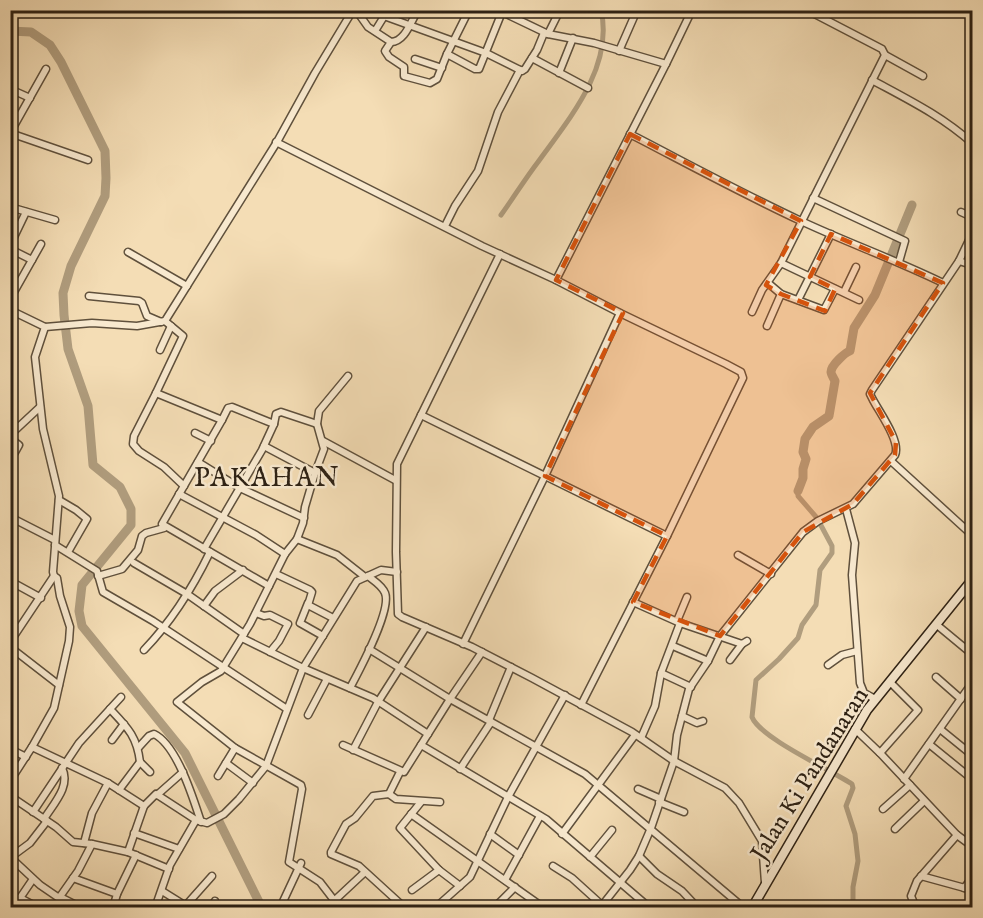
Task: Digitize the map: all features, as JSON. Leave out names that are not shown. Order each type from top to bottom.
[{"type":"main road","name":"Jalan Ki Pandanaran","points":[[752,908],[855,729],[875,699],[972,580]]},
{"type":"street","points":[[10,310],[48,327],[78,324],[137,326],[163,321],[276,142],[353,11],[368,27],[391,42],[399,41],[418,10]]},
{"type":"street","points":[[391,42],[385,51],[389,57],[404,67],[404,76],[434,82],[469,10]]},
{"type":"street","points":[[517,18],[520,10]]},
{"type":"street","points":[[375,31],[386,13],[409,26],[486,52],[520,70],[525,69],[560,10]]},
{"type":"street","points":[[619,51],[637,10]]},
{"type":"street","points":[[556,280],[692,10]]},
{"type":"street","points":[[807,10],[882,49],[885,54],[923,76]]},
{"type":"street","points":[[447,54],[477,70],[481,66],[500,11],[546,33],[573,38],[666,64]]},
{"type":"street","points":[[559,73],[573,38]]},
{"type":"street","points":[[752,312],[762,290],[781,263],[885,54]]},
{"type":"street","points":[[532,58],[588,88]]},
{"type":"street","points":[[415,59],[442,68]]},
{"type":"street","points":[[46,69],[10,133],[88,160]]},
{"type":"street","points":[[445,226],[483,161],[493,126],[520,70]]},
{"type":"street","points":[[872,80],[932,112],[961,132],[972,143]]},
{"type":"street","points":[[10,89],[30,98]]},
{"type":"street","points":[[630,134],[801,221],[882,254],[943,283]]},
{"type":"street","points":[[276,142],[685,343],[743,375],[720,428],[667,536],[581,705]]},
{"type":"street","points":[[813,198],[904,241],[897,261]]},
{"type":"street","points":[[10,207],[55,220]]},
{"type":"street","points":[[14,237],[26,212]]},
{"type":"street","points":[[961,212],[972,217]]},
{"type":"street","points":[[798,300],[831,234]]},
{"type":"street","points":[[553,866],[572,878],[602,907],[621,884],[639,856],[651,828],[674,761],[677,735],[691,687],[708,661],[720,636],[803,532],[818,521],[854,504],[897,452],[896,442],[870,394],[959,261],[972,234]]},
{"type":"street","points":[[10,299],[41,244]]},
{"type":"street","points":[[10,249],[32,260]]},
{"type":"street","points":[[128,252],[187,286]]},
{"type":"street","points":[[500,254],[397,464],[398,614],[482,652],[565,695],[638,736],[674,761],[725,788],[739,803],[763,843],[765,884]]},
{"type":"street","points":[[959,261],[972,266]]},
{"type":"street","points":[[781,263],[859,300]]},
{"type":"street","points":[[844,292],[856,267]]},
{"type":"street","points":[[768,283],[781,294],[824,310],[835,289]]},
{"type":"street","points":[[767,327],[781,294]]},
{"type":"street","points":[[89,296],[139,301],[147,316],[163,321],[183,337],[134,436],[133,444],[139,451],[164,467],[184,486]]},
{"type":"street","points":[[463,644],[545,476],[620,313]]},
{"type":"street","points":[[160,350],[171,326]]},
{"type":"street","points":[[11,780],[54,708],[57,683],[69,641],[70,627],[55,576],[58,490],[40,407],[35,357],[48,327]]},
{"type":"street","points":[[340,908],[314,877],[289,862],[302,787],[298,782],[235,748],[177,704],[180,698],[224,667],[256,613],[285,554],[297,539],[324,449],[317,424],[319,411],[348,376]]},
{"type":"street","points":[[156,393],[222,420]]},
{"type":"street","points":[[10,460],[19,445],[10,436],[40,407]]},
{"type":"street","points":[[164,528],[162,522],[211,441],[228,408],[232,407],[274,424]]},
{"type":"street","points":[[144,651],[164,628],[197,579],[207,551],[224,517],[264,446],[274,424],[275,415],[279,412],[317,424]]},
{"type":"street","points":[[421,415],[667,536]]},
{"type":"street","points":[[195,433],[211,441]]},
{"type":"street","points":[[323,441],[396,480]]},
{"type":"street","points":[[264,446],[315,473]]},
{"type":"street","points":[[891,461],[972,535]]},
{"type":"street","points":[[198,462],[240,488],[304,519]]},
{"type":"street","points":[[179,494],[256,535],[285,554]]},
{"type":"street","points":[[59,500],[86,518],[68,552]]},
{"type":"street","points":[[846,509],[855,543],[852,575],[860,686],[864,693],[875,699]]},
{"type":"street","points":[[10,517],[57,544],[96,571],[103,592],[164,628],[287,709]]},
{"type":"street","points":[[96,571],[122,569],[138,550],[142,536],[146,532],[164,528],[269,586]]},
{"type":"street","points":[[297,539],[341,556],[378,584],[385,593],[385,608],[381,624],[350,688]]},
{"type":"street","points":[[738,555],[771,574]]},
{"type":"street","points":[[134,563],[187,594],[243,636],[270,652],[378,702],[428,734]]},
{"type":"street","points":[[204,606],[214,591],[243,570]]},
{"type":"street","points":[[155,908],[179,849],[201,822],[224,814],[266,766],[303,668],[357,581],[381,570],[397,572]]},
{"type":"street","points":[[276,574],[311,591],[300,622],[323,636]]},
{"type":"street","points":[[10,642],[55,576]]},
{"type":"street","points":[[10,581],[41,598]]},
{"type":"street","points":[[562,834],[598,784],[638,736],[655,706],[661,673],[673,646],[687,597]]},
{"type":"street","points":[[633,602],[679,622],[745,642],[730,660]]},
{"type":"street","points":[[308,603],[309,606],[333,618]]},
{"type":"street","points":[[385,608],[397,606]]},
{"type":"street","points":[[256,613],[264,616],[270,615],[288,624],[270,652]]},
{"type":"street","points":[[937,625],[972,654]]},
{"type":"street","points":[[353,750],[378,702],[426,627]]},
{"type":"street","points":[[673,646],[708,661]]},
{"type":"street","points":[[10,647],[57,683]]},
{"type":"street","points":[[369,649],[450,699],[585,774],[744,908]]},
{"type":"street","points":[[828,665],[842,655],[857,651]]},
{"type":"street","points":[[344,745],[404,772],[482,652]]},
{"type":"street","points":[[460,769],[490,721],[512,668]]},
{"type":"street","points":[[661,673],[691,687]]},
{"type":"street","points":[[936,677],[961,699]]},
{"type":"street","points":[[308,715],[327,679]]},
{"type":"street","points":[[880,753],[918,709],[890,682]]},
{"type":"street","points":[[904,778],[972,683]]},
{"type":"street","points":[[435,908],[470,877],[508,797],[565,695]]},
{"type":"street","points":[[33,812],[79,743],[121,697]]},
{"type":"street","points":[[110,709],[124,724],[138,748],[140,762],[150,772]]},
{"type":"street","points":[[682,716],[697,723],[703,722]]},
{"type":"street","points":[[112,740],[124,724]]},
{"type":"street","points":[[855,729],[957,835],[972,846]]},
{"type":"street","points":[[940,729],[972,754]]},
{"type":"street","points":[[138,748],[154,734],[167,745],[183,772],[201,822]]},
{"type":"street","points":[[929,744],[972,778]]},
{"type":"street","points":[[421,745],[540,816],[650,908]]},
{"type":"street","points":[[32,747],[63,765],[108,783],[144,806]]},
{"type":"street","points":[[218,776],[235,748]]},
{"type":"street","points":[[10,749],[24,756]]},
{"type":"street","points":[[119,790],[140,762]]},
{"type":"street","points":[[226,763],[253,783]]},
{"type":"street","points":[[63,765],[65,784],[46,820],[30,843],[11,857],[33,879],[57,897],[82,908]]},
{"type":"street","points":[[128,852],[144,806],[183,772]]},
{"type":"street","points":[[389,794],[400,772]]},
{"type":"street","points":[[84,843],[92,813],[108,783]]},
{"type":"street","points":[[883,809],[910,785]]},
{"type":"street","points":[[638,789],[684,812]]},
{"type":"street","points":[[405,908],[351,861],[332,854],[332,848],[346,824],[354,820],[373,796],[389,794],[396,799],[440,802]]},
{"type":"street","points":[[157,795],[201,822]]},
{"type":"street","points":[[10,796],[56,827],[71,841],[92,843],[128,852],[169,869]]},
{"type":"street","points":[[895,829],[924,801]]},
{"type":"street","points":[[421,802],[399,826],[439,870],[460,886]]},
{"type":"street","points":[[411,814],[515,886],[539,906]]},
{"type":"street","points":[[505,880],[540,816]]},
{"type":"street","points":[[590,857],[612,830]]},
{"type":"street","points":[[134,833],[179,849]]},
{"type":"street","points":[[490,834],[519,855]]},
{"type":"street","points":[[916,908],[911,901],[911,893],[915,884],[957,835]]},
{"type":"street","points":[[60,897],[92,843]]},
{"type":"street","points":[[113,908],[117,894],[136,855]]},
{"type":"street","points":[[639,856],[662,878],[682,891],[698,908]]},
{"type":"street","points":[[281,907],[299,867]]},
{"type":"street","points":[[412,890],[439,870]]},
{"type":"street","points":[[335,900],[364,872]]},
{"type":"street","points":[[162,891],[187,907],[212,876]]},
{"type":"street","points":[[921,876],[972,890]]},
{"type":"street","points":[[73,878],[117,894]]},
{"type":"street","points":[[964,888],[972,878]]},
{"type":"street","points":[[15,908],[33,879]]},
{"type":"street","points":[[494,908],[515,886]]},
{"type":"street","points":[[20,898],[39,908]]},
{"type":"street","points":[[210,908],[215,901]]},
{"type":"highlighted area","points":[[630,134],[801,221],[766,285],[781,294],[825,311],[835,289],[810,277],[831,234],[943,283],[870,393],[896,442],[895,455],[853,504],[803,532],[720,636],[633,602],[667,536],[545,476],[623,313],[556,280]]},
{"type":"waterway","points":[[501,215],[563,128],[586,91],[601,52],[603,31],[601,10]]},
{"type":"waterway","points":[[10,31],[31,32],[50,45],[61,62],[105,151],[105,196],[71,266],[63,293],[64,315],[68,349],[88,406],[93,465],[120,487],[131,509],[131,525],[82,585],[79,611],[82,626],[185,753],[262,908]]},
{"type":"waterway","points":[[798,491],[806,459],[803,452],[805,439],[813,427],[829,416],[835,381],[831,373],[833,366],[850,351],[854,328],[875,295],[912,205]]},
{"type":"waterway","points":[[798,491],[798,496],[817,518],[832,546],[832,553],[820,570],[816,605],[802,625],[798,638],[756,680],[752,717],[758,725],[782,744],[852,784],[853,788],[846,806],[855,834],[858,861],[853,887],[853,908]]},
{"type":"district","name":"PAKAHAN","points":[[267,477]]}]
